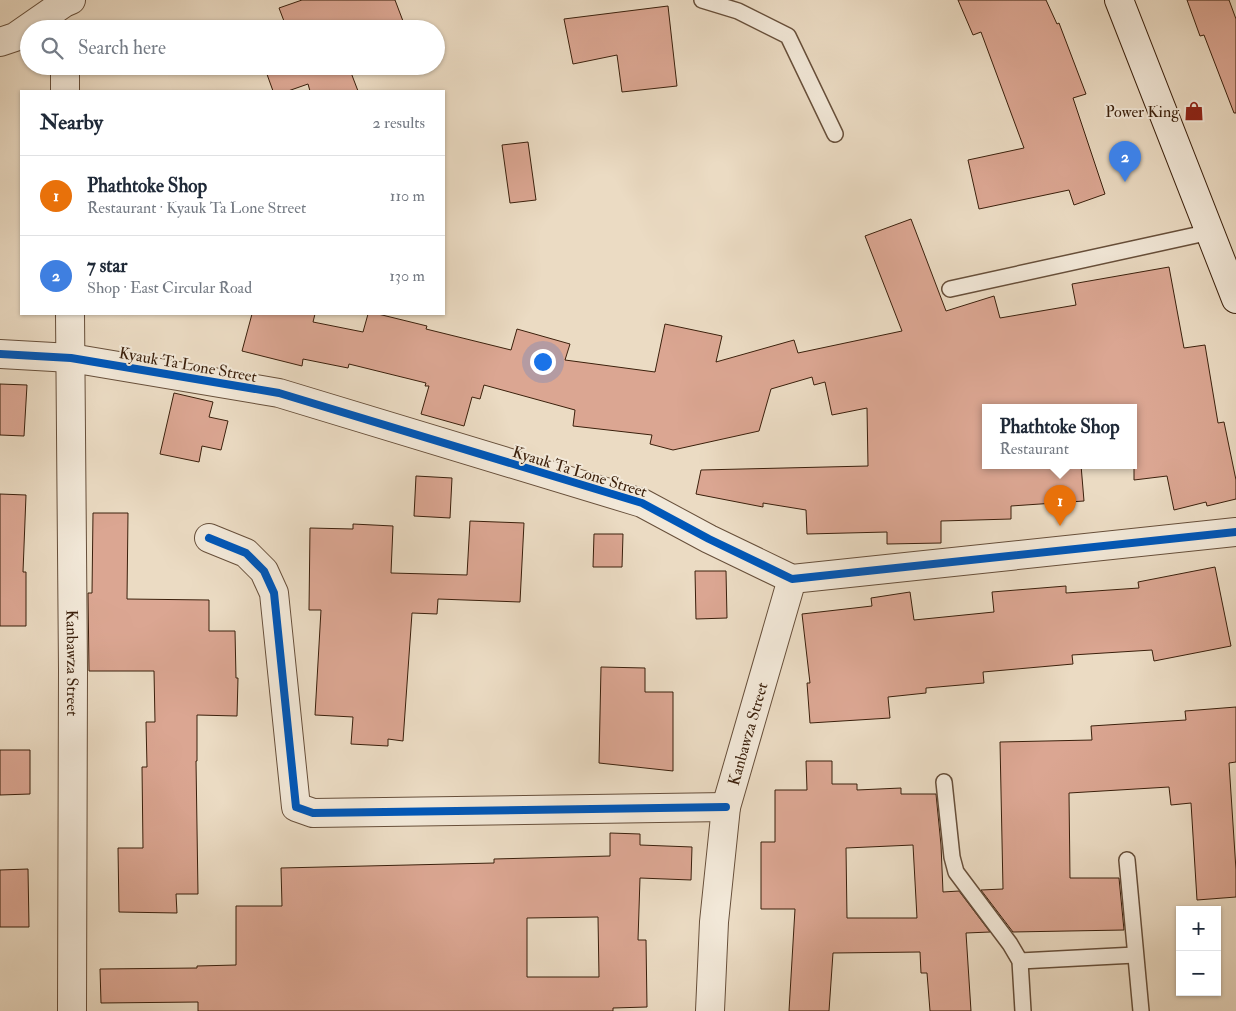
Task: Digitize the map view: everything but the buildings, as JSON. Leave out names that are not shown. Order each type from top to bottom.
[{"type":"street","points":[[1119,0],[1236,299]]},
{"type":"street","points":[[44,20],[65,8]]},
{"type":"street","points":[[0,42],[20,34]]},
{"type":"street","points":[[65,75],[65,90]]},
{"type":"street","name":"Kanbawza Street","points":[[70,315],[73,660],[72,1011]]},
{"type":"street","name":"Kyauk Ta Lone Street","points":[[0,354],[71,358],[279,394],[642,503],[708,539],[792,579]]},
{"type":"street","points":[[792,579],[1236,532]]},
{"type":"street","points":[[209,538],[246,553],[264,572],[274,593],[296,807],[314,813],[726,807]]},
{"type":"street","name":"Kanbawza Street","points":[[710,1011],[714,922],[726,807],[792,579]]},
{"type":"lane","points":[[702,0],[738,11],[788,36],[835,134]]},
{"type":"lane","points":[[950,289],[1210,232]]},
{"type":"lane","points":[[944,782],[952,857],[956,872],[1010,944],[1020,961],[1023,1011]]},
{"type":"lane","points":[[1128,860],[1140,1011]]},
{"type":"lane","points":[[1020,961],[1135,955]]},
{"type":"cycle path","points":[[0,354],[71,358],[279,393],[642,503],[709,539],[792,579],[1236,532]]},
{"type":"cycle path","points":[[209,538],[246,553],[264,571],[274,593],[296,807],[313,813],[726,807]]},
{"type":"place","name":"Power King","points":[[1194,111]]},
{"type":"place","name":"7 star","points":[[1125,182]]},
{"type":"place","name":"Phathtoke Shop","points":[[1060,526]]}]
